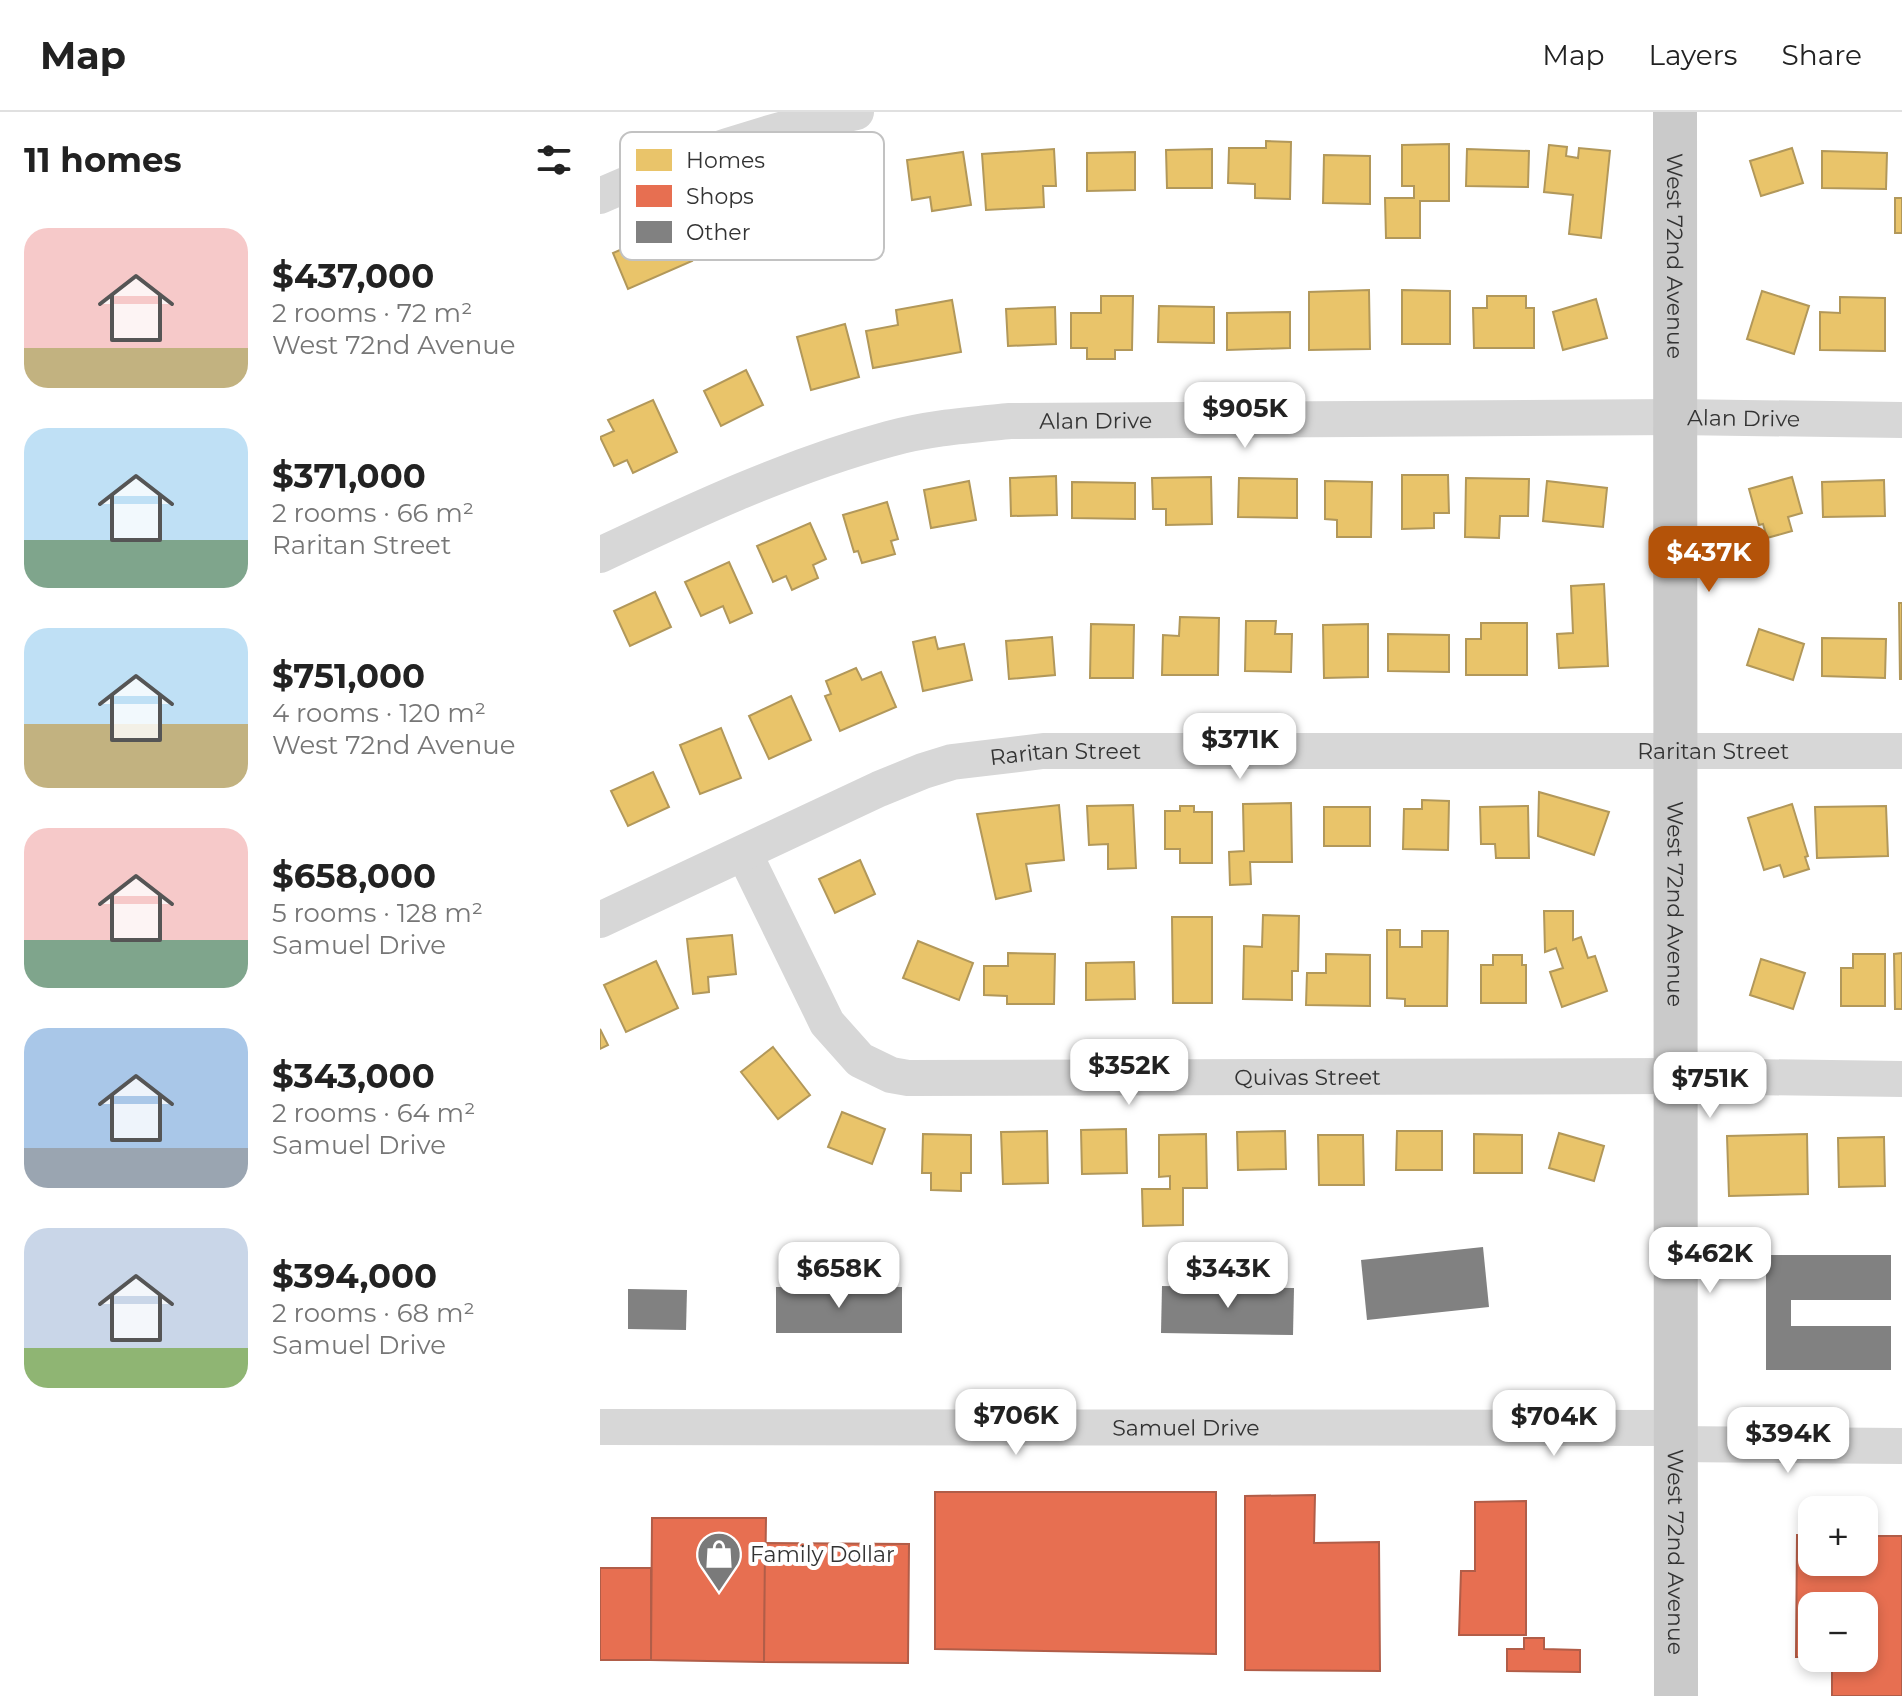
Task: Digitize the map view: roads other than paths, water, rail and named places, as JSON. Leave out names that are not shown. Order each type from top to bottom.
[{"type":"main road","name":"West 72nd Avenue","points":[[1675,112],[1676,1696]]},
{"type":"street","points":[[770,132],[856,112]]},
{"type":"street","points":[[600,196],[620,188]]},
{"type":"street","name":"Alan Drive","points":[[600,555],[688,514],[841,453],[892,438],[944,428],[1010,421],[1675,417],[1902,420]]},
{"type":"street","name":"Raritan Street","points":[[600,920],[923,771],[952,762],[1007,754],[1043,751],[1902,751]]},
{"type":"street","name":"Quivas Street","points":[[744,853],[827,1023],[860,1060],[891,1075],[908,1078],[1676,1076],[1902,1079]]},
{"type":"street","name":"Samuel Drive","points":[[600,1427],[1676,1436],[1902,1446]]},
{"type":"place","name":"Family Dollar","points":[[719,1593]]}]
